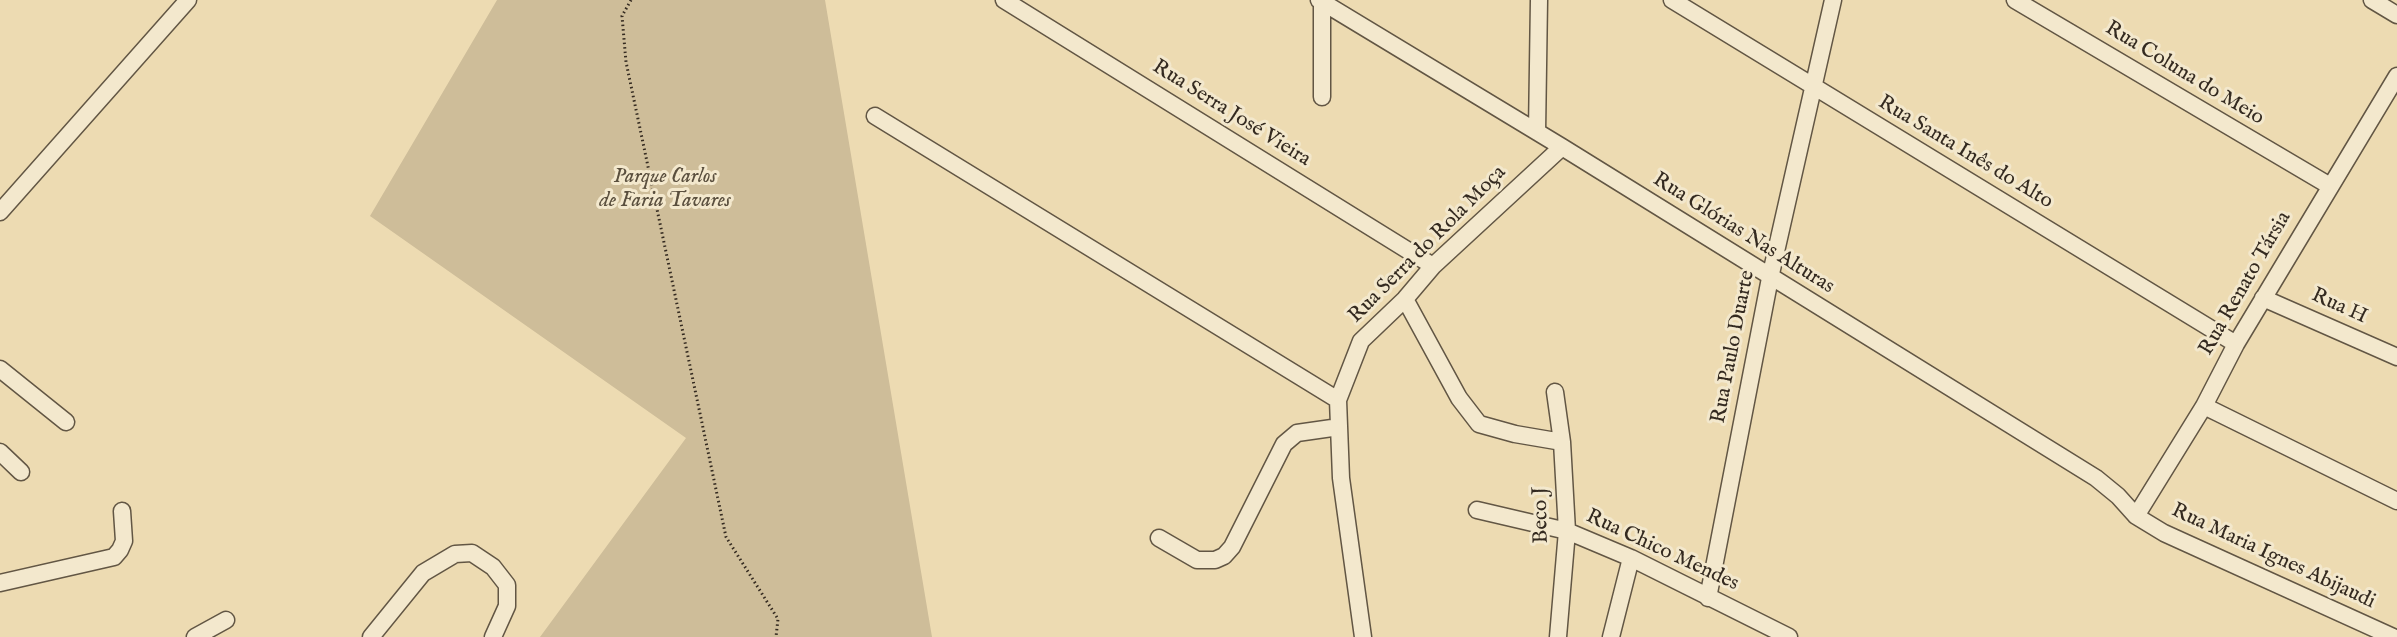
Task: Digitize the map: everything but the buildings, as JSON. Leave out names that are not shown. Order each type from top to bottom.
[{"type":"street","points":[[0,212],[188,0]]},
{"type":"street","name":"Rua Serra José Vieira","points":[[1004,0],[1433,266]]},
{"type":"street","points":[[1537,132],[1539,0]]},
{"type":"street","name":"Rua Santa Inês do Alto","points":[[1672,0],[2236,344]]},
{"type":"street","name":"Rua Paulo Duarte","points":[[1708,598],[1770,278],[1833,0]]},
{"type":"street","name":"Rua Coluna do Meio","points":[[2015,0],[2330,186]]},
{"type":"street","points":[[2372,0],[2397,15]]},
{"type":"street","points":[[1321,1],[1322,97]]},
{"type":"street","name":"Rua Glórias Nas Alturas","points":[[1321,1],[1562,147],[2096,478],[2118,496],[2136,516]]},
{"type":"street","name":"Rua Renato Társia","points":[[2136,516],[2204,406],[2236,344],[2397,76]]},
{"type":"street","points":[[875,116],[1338,400]]},
{"type":"street","name":"Rua Serra do Rola Moça","points":[[1363,637],[1341,478],[1338,400],[1362,341],[1433,266],[1562,147]]},
{"type":"street","name":"Rua H","points":[[2264,298],[2397,357]]},
{"type":"street","points":[[1404,299],[1460,398],[1479,424],[1562,442]]},
{"type":"street","points":[[0,369],[66,422]]},
{"type":"street","name":"Beco J","points":[[1555,392],[1562,442],[1567,531],[1558,637]]},
{"type":"street","points":[[2204,406],[2397,501]]},
{"type":"street","points":[[1160,538],[1197,560],[1215,560],[1224,556],[1232,547],[1284,444],[1297,433],[1339,427]]},
{"type":"street","points":[[0,452],[21,472]]},
{"type":"street","name":"Rua Chico Mendes","points":[[1477,510],[1567,531],[1631,558],[1789,637]]},
{"type":"street","points":[[0,583],[114,557],[124,541],[122,511]]},
{"type":"street","name":"Rua Maria Ignes Abijaudi","points":[[2136,516],[2164,532],[2393,637]]},
{"type":"street","points":[[371,637],[423,573],[454,554],[472,553],[493,567],[507,585],[507,606],[493,637]]},
{"type":"street","points":[[1611,637],[1631,558]]},
{"type":"street","points":[[195,637],[226,620]]},
{"type":"path","points":[[631,0],[622,16],[626,62],[726,537],[778,619],[776,637]]},
{"type":"green space","name":"Parque Carlos de Faria Tavares","points":[[497,0],[825,0],[932,637],[540,637],[686,438],[370,216]]}]
